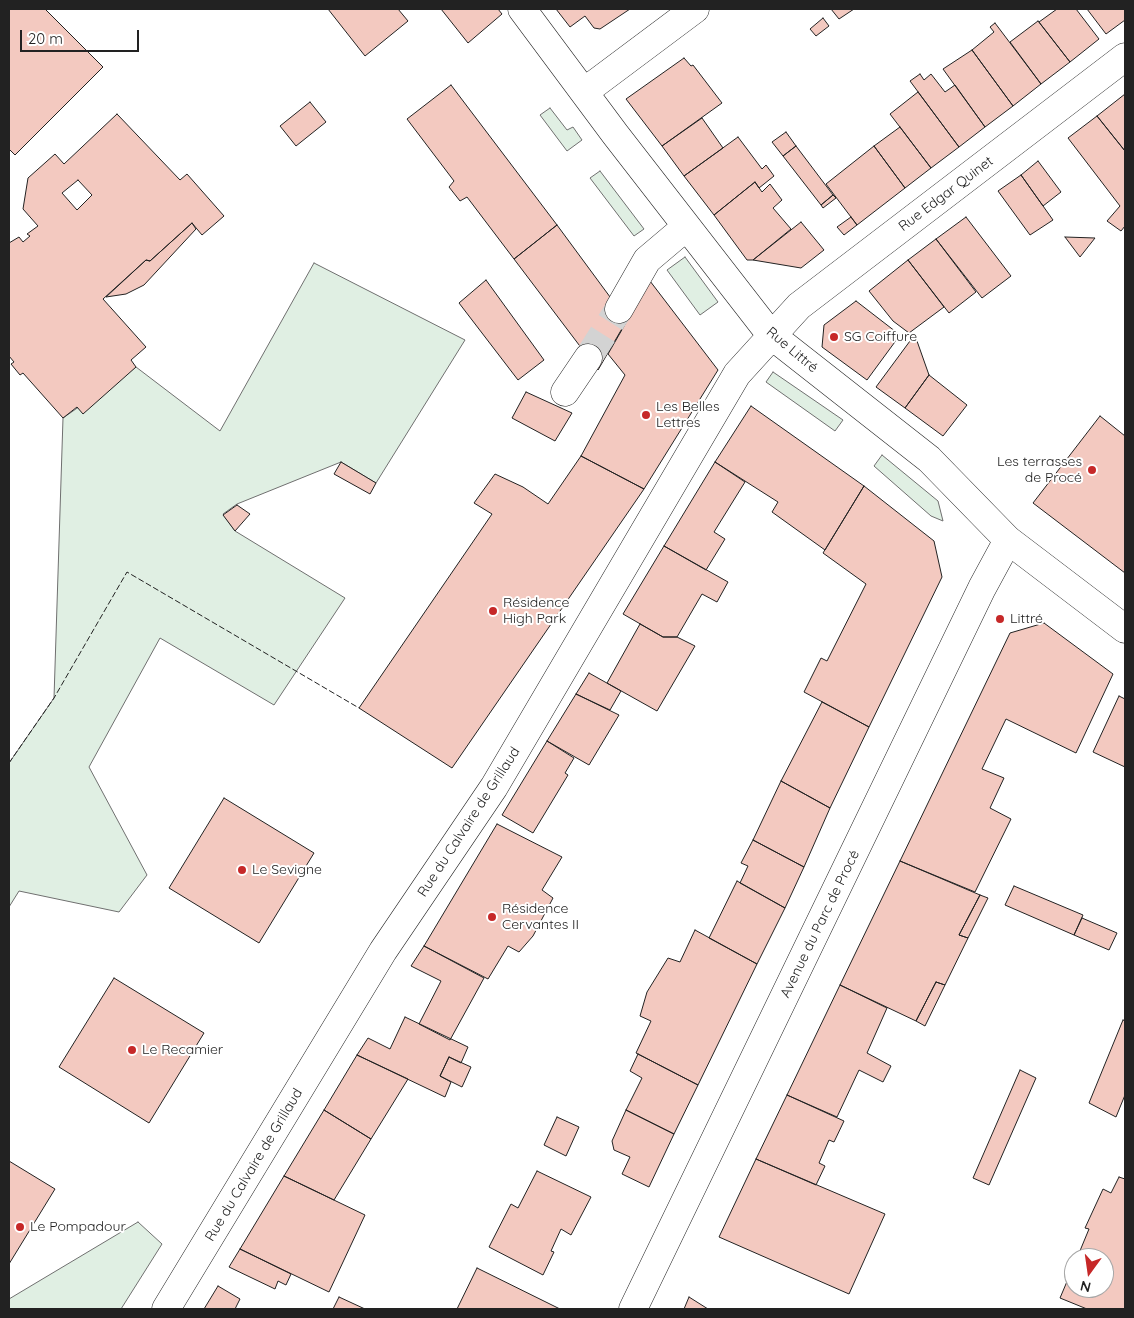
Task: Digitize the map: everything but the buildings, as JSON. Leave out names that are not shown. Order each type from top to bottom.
[{"type":"street","name":"Rue Littré","points":[[522,9],[686,227],[771,335],[928,459],[1008,540],[1125,629]]},
{"type":"street","points":[[584,92],[695,9]]},
{"type":"street","name":"Rue Edgar Quinet","points":[[771,335],[799,306],[1125,57]]},
{"type":"street","points":[[619,309],[647,260],[686,227]]},
{"type":"street","name":"Rue du Calvaire de Grillaud","points":[[166,1309],[383,951],[494,787],[737,374],[771,335]]},
{"type":"street","points":[[565,392],[588,358]]},
{"type":"street","name":"Avenue du Parc de Procé","points":[[634,1309],[978,597],[1008,540]]},
{"type":"green space","points":[[550,108],[567,130],[573,127],[582,140],[567,151],[540,115]]},
{"type":"green space","points":[[600,171],[644,229],[634,236],[590,178]]},
{"type":"green space","points":[[685,257],[718,302],[700,315],[667,270]]},
{"type":"green space","points":[[314,263],[465,340],[376,483],[341,462],[237,504],[223,514],[235,531],[345,598],[274,705],[160,638],[89,767],[147,875],[119,912],[19,891],[9,907],[9,763],[54,698],[63,418],[136,367],[220,431]]},
{"type":"green space","points":[[773,372],[843,420],[835,431],[766,382]]},
{"type":"green space","points":[[882,455],[938,501],[943,521],[931,516],[874,466]]},
{"type":"green space","points":[[138,1222],[162,1244],[121,1309],[9,1309],[9,1299]]},
{"type":"tunnel","points":[[588,358],[619,309]]},
{"type":"fence","points":[[9,763],[54,698],[127,572],[359,708]]},
{"type":"place","name":"SG Coiffure","points":[[834,337]]},
{"type":"place","name":"Les Belles Lettres","points":[[646,415]]},
{"type":"place","name":"Les terrasses de Procé","points":[[1092,470]]},
{"type":"place","name":"Résidence High Park","points":[[493,611]]},
{"type":"place","name":"Littré","points":[[1000,619]]},
{"type":"place","name":"Le Sevigne","points":[[242,870]]},
{"type":"place","name":"Résidence Cervantes II","points":[[492,917]]},
{"type":"place","name":"Le Recamier","points":[[132,1050]]},
{"type":"place","name":"Le Pompadour","points":[[20,1227]]}]
